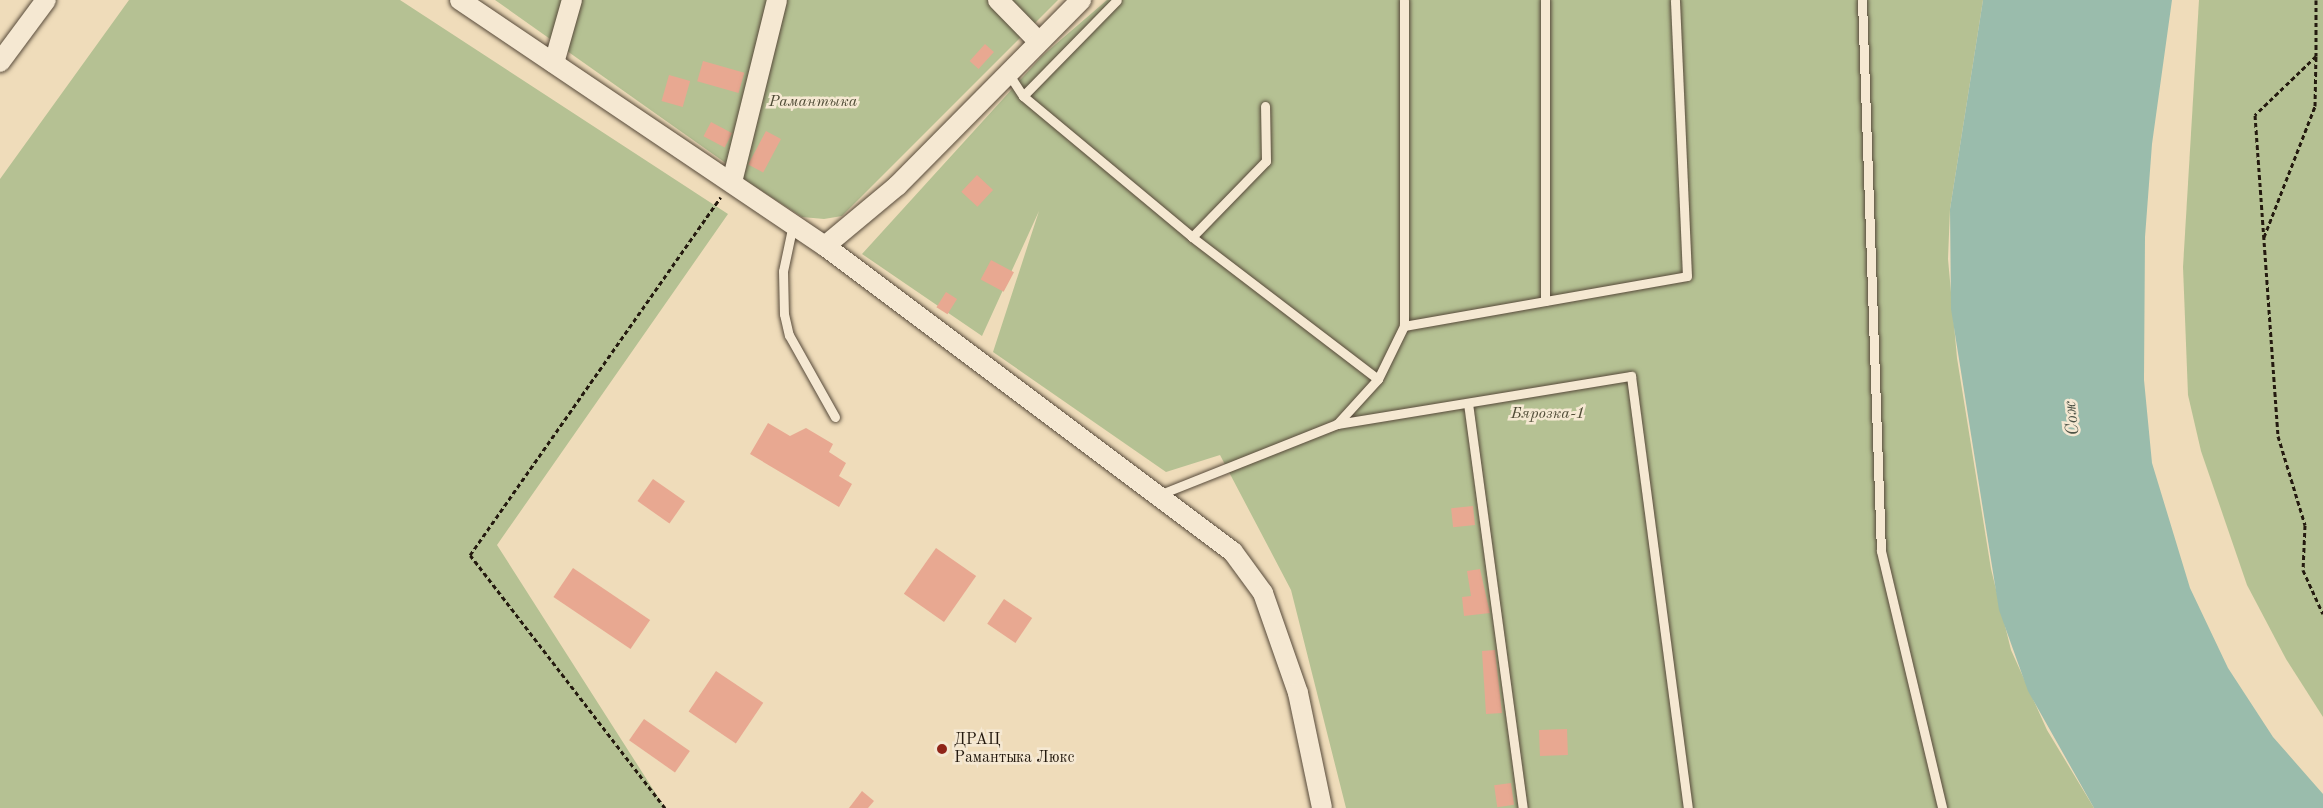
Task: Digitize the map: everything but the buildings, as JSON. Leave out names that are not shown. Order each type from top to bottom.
[{"type":"street","points":[[0,62],[46,0]]},
{"type":"street","points":[[460,0],[825,246],[1154,496],[1233,552],[1263,593],[1298,693],[1322,808]]},
{"type":"street","points":[[554,63],[572,0]]},
{"type":"street","points":[[732,182],[777,0]]},
{"type":"street","points":[[998,0],[1038,41]]},
{"type":"street","points":[[825,246],[897,186],[1081,0]]},
{"type":"lane","points":[[1023,96],[1117,0]]},
{"type":"lane","points":[[1337,424],[1378,379],[1404,326],[1404,0]]},
{"type":"lane","points":[[1545,0],[1545,301]]},
{"type":"lane","points":[[1404,326],[1687,276],[1675,0]]},
{"type":"lane","points":[[1862,0],[1881,550],[1942,808]]},
{"type":"lane","points":[[1008,73],[1023,96],[1192,237],[1378,379]]},
{"type":"lane","points":[[1192,237],[1266,161],[1265,106]]},
{"type":"lane","points":[[794,224],[783,271],[784,314],[789,335],[835,417]]},
{"type":"lane","points":[[1154,496],[1337,424],[1631,376],[1688,808]]},
{"type":"lane","points":[[1468,403],[1523,808]]},
{"type":"path","points":[[2262,239],[2315,106],[2316,0]]},
{"type":"path","points":[[2316,56],[2255,115],[2262,239],[2278,436],[2305,525],[2302,570],[2323,614]]},
{"type":"path","points":[[665,808],[470,555],[732,182]]},
{"type":"green space","points":[[129,0],[400,0],[728,214],[497,545],[665,808],[0,808],[0,179]]},
{"type":"green space","name":"Рамантыка","points":[[495,0],[1058,0],[842,216],[824,219],[802,217],[736,174],[727,164]]},
{"type":"green space","name":"Бярозка-1","points":[[1107,0],[1983,0],[1950,209],[1948,259],[1957,358],[1991,569],[2011,650],[2047,730],[2094,808],[1346,808],[1291,590],[1220,455],[1166,472],[993,352],[1039,211],[982,336],[862,254],[1042,56]]},
{"type":"green space","points":[[2199,0],[2323,0],[2323,717],[2286,659],[2247,585],[2201,451],[2188,395],[2183,267]]},
{"type":"water","name":"Сож","points":[[1983,0],[2172,0],[2152,144],[2145,237],[2144,380],[2152,463],[2190,588],[2228,668],[2273,737],[2323,794],[2323,808],[2094,808],[2028,691],[1999,610],[1951,309],[1950,209]]},
{"type":"place","name":"ДРАЦ Рамантыка Люкс","points":[[942,749]]}]
